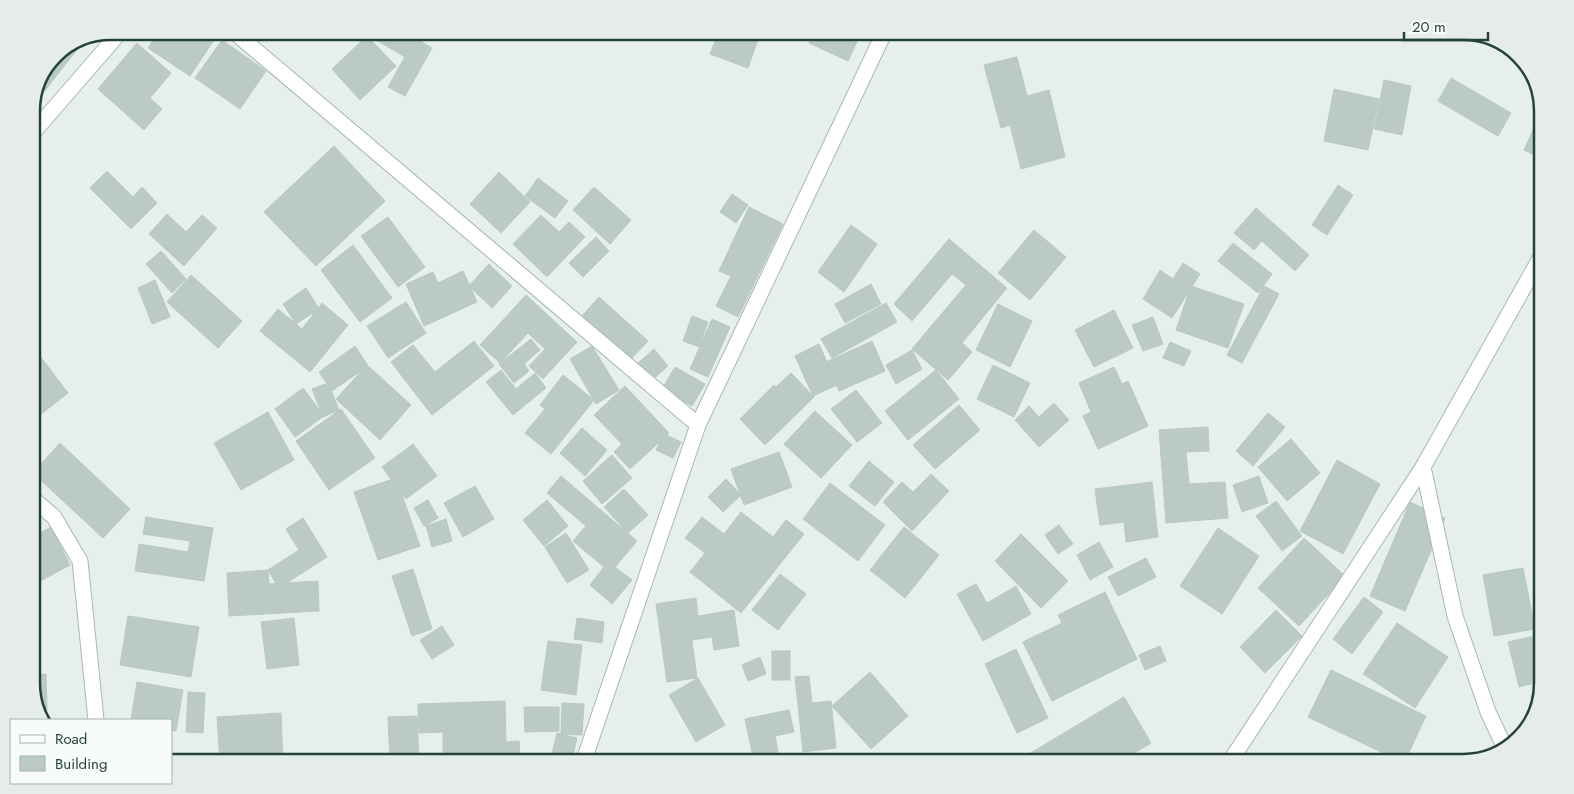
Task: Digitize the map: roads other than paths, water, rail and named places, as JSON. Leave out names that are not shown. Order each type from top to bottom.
[{"type":"street","points":[[40,125],[113,40]]},
{"type":"street","points":[[243,40],[698,424]]},
{"type":"street","points":[[586,754],[698,424],[881,40]]},
{"type":"street","points":[[1235,754],[1423,468],[1534,269]]},
{"type":"street","points":[[1423,468],[1455,616],[1488,712],[1502,742]]},
{"type":"street","points":[[40,505],[54,517],[80,561],[96,719]]}]
